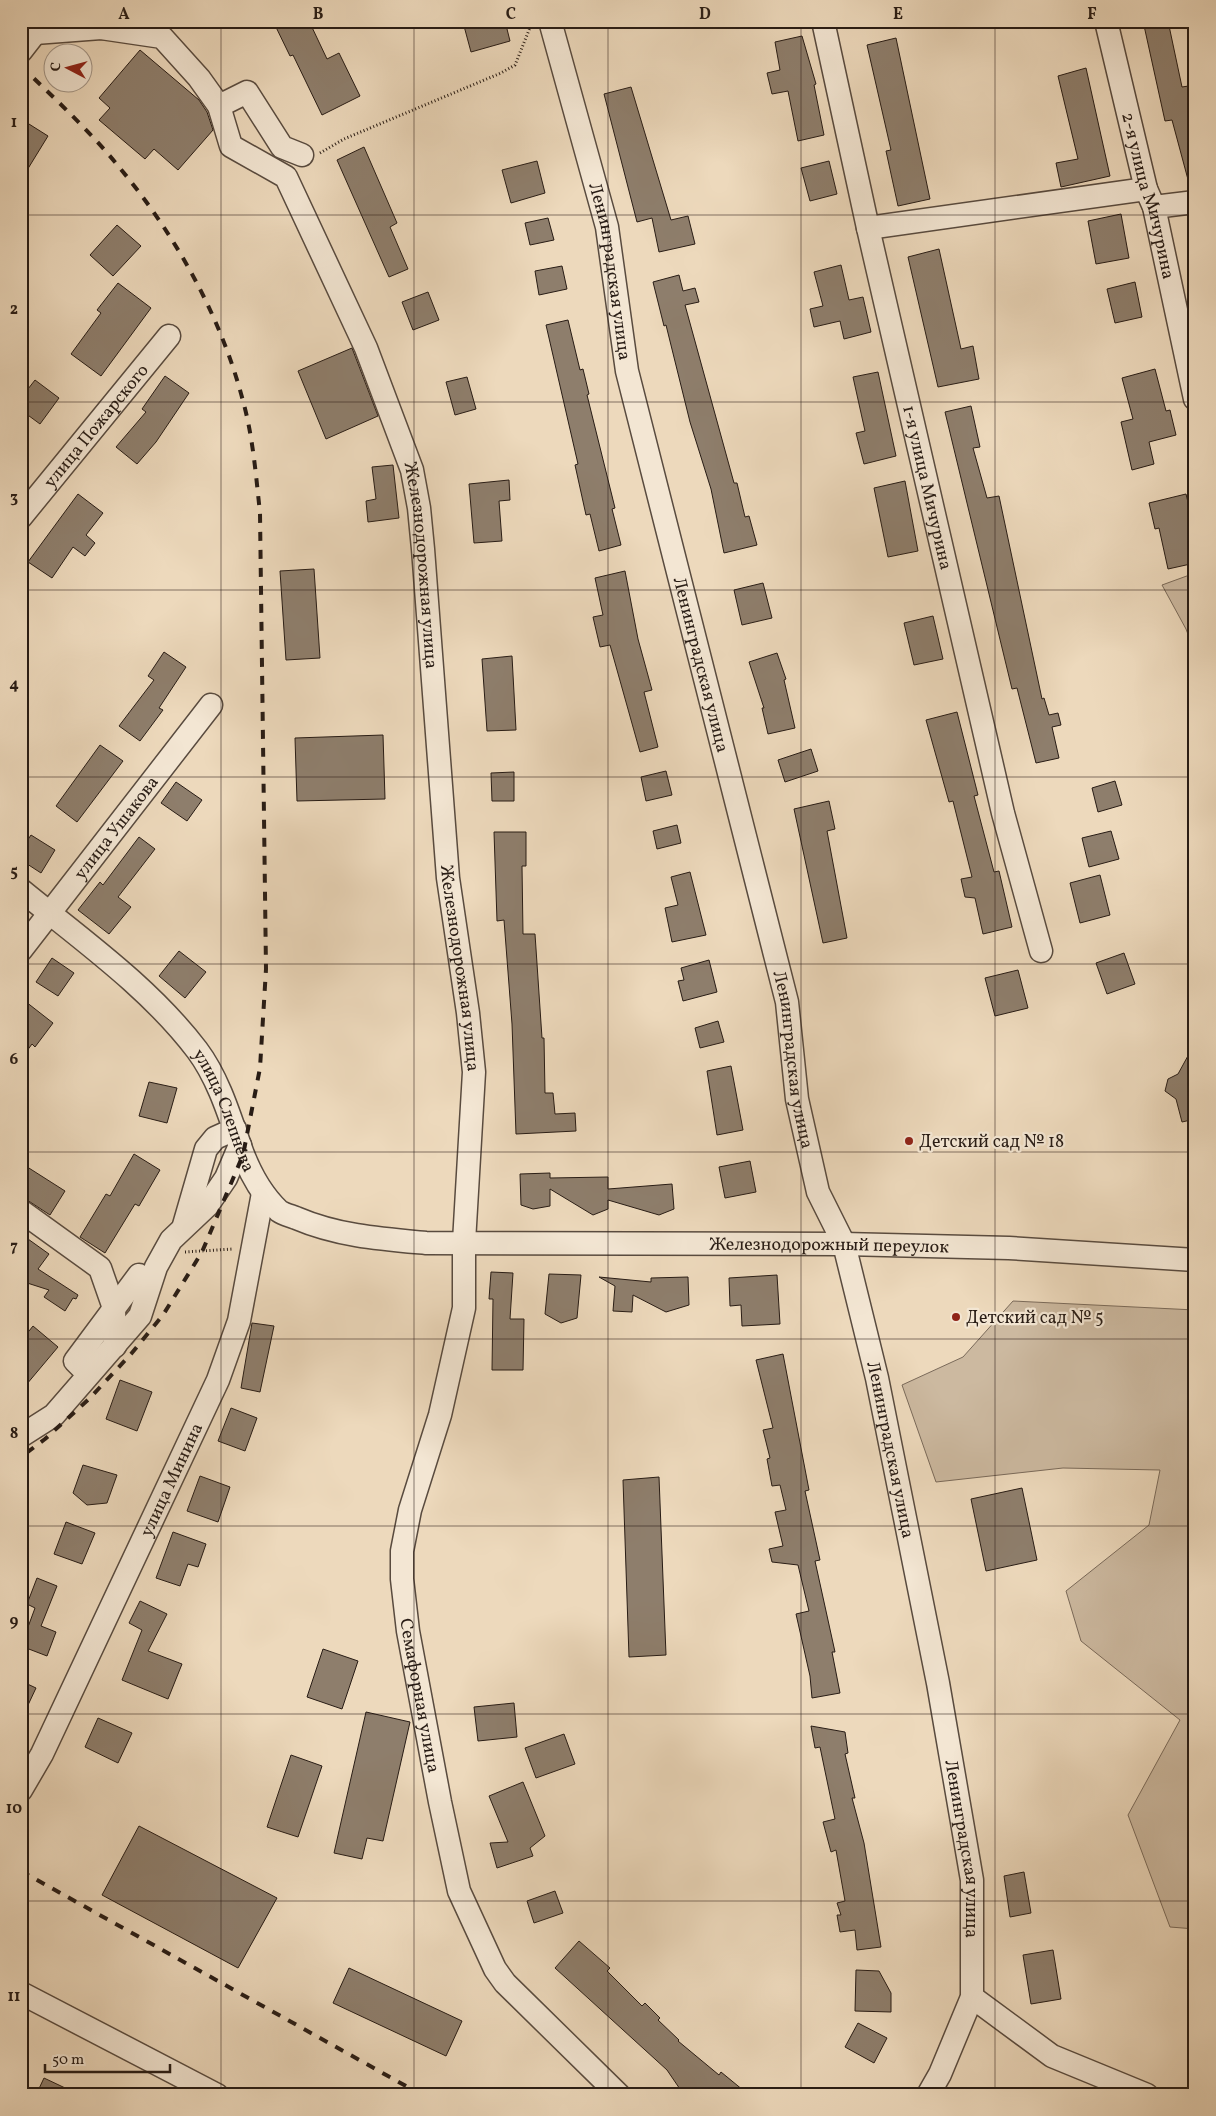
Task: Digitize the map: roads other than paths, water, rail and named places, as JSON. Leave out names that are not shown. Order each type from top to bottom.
[{"type":"street","name":"Ленинградская улица","points":[[550,21],[606,227],[627,370],[746,848],[787,1002],[797,1098],[818,1192],[844,1244],[877,1378],[938,1683],[970,1870],[972,1997],[940,2074],[928,2095]]},
{"type":"street","name":"1-я улица Мичурина","points":[[823,21],[868,228],[1003,813],[1041,951]]},
{"type":"street","name":"2-я улица Мичурина","points":[[1106,21],[1150,198],[1195,400]]},
{"type":"street","name":"Железнодорожная улица","points":[[37,27],[98,24],[162,37],[199,78],[219,106],[231,146],[286,177],[366,348],[412,470],[419,508],[423,549],[448,878],[468,1013],[474,1072],[464,1242]]},
{"type":"street","points":[[21,51],[37,27]]},
{"type":"street","points":[[219,106],[247,92],[282,146],[302,155]]},
{"type":"street","points":[[868,228],[1150,198],[1195,202]]},
{"type":"street","name":"улица Пожарского","points":[[21,516],[169,336]]},
{"type":"street","name":"улица Ушакова","points":[[21,950],[211,705]]},
{"type":"street","name":"улица Слепнёва","points":[[21,890],[142,990],[177,1024],[201,1056],[215,1080],[237,1137],[263,1193],[280,1212],[332,1231],[367,1238],[426,1243],[464,1242]]},
{"type":"street","points":[[88,1374],[75,1361],[114,1308],[153,1265],[184,1225],[207,1206],[226,1178],[237,1137]]},
{"type":"street","name":"улица Минина","points":[[21,1790],[42,1754],[218,1380],[239,1321],[263,1193]]},
{"type":"street","points":[[21,1211],[100,1268],[118,1275],[153,1265]]},
{"type":"street","name":"Железнодорожный переулок","points":[[464,1242],[844,1244],[1009,1248],[1195,1260]]},
{"type":"street","name":"Семафорная улица","points":[[464,1242],[464,1308],[440,1415],[410,1510],[402,1552],[402,1579],[408,1631],[440,1802],[459,1891],[495,1969],[505,1984],[619,2095]]},
{"type":"street","points":[[21,1436],[54,1415],[140,1316],[153,1265]]},
{"type":"street","points":[[100,1268],[114,1308],[115,1346]]},
{"type":"street","points":[[21,1993],[217,2095]]},
{"type":"street","points":[[972,1997],[1052,2056],[1147,2095]]},
{"type":"railway","points":[[21,66],[96,141],[140,193],[159,220],[194,277],[209,307],[234,369],[243,401],[252,443],[260,513],[266,969],[260,1068],[243,1155],[202,1252],[163,1315],[131,1354],[89,1399],[45,1439],[21,1457]]},
{"type":"railway","points":[[21,1871],[422,2095]]},
{"type":"place","name":"Детский сад № 18","points":[[909,1141]]},
{"type":"place","name":"Детский сад № 5","points":[[956,1317]]}]
